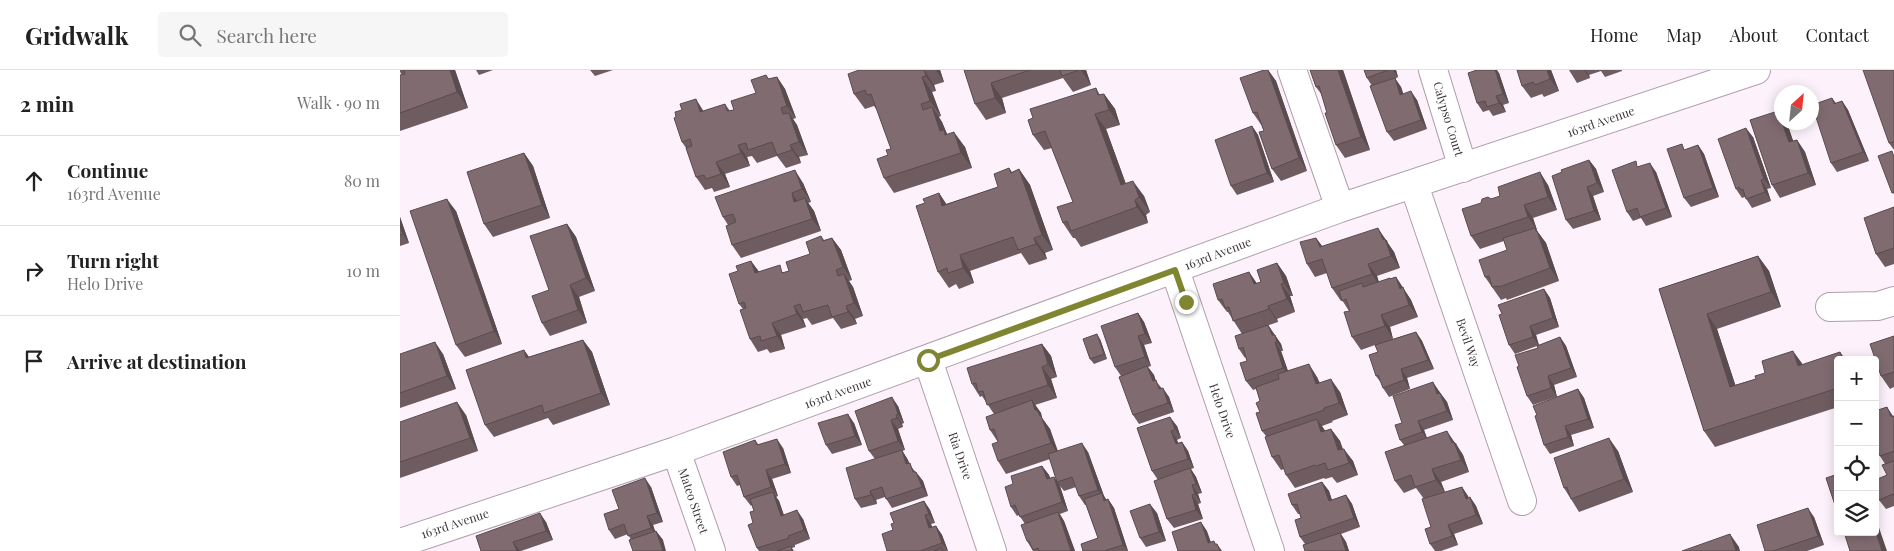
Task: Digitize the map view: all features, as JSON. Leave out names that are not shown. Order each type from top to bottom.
[{"type":"street","points":[[1292,70],[1340,208]]},
{"type":"street","name":"Calypso Court","points":[[1433,70],[1463,168]]},
{"type":"street","name":"163rd Avenue","points":[[400,543],[435,542],[676,451],[1175,270],[1340,208],[1756,70]]},
{"type":"street","name":"Bevil Way","points":[[1414,185],[1522,501]]},
{"type":"street","name":"Helo Drive","points":[[1175,270],[1270,551]]},
{"type":"street","points":[[1830,307],[1878,306],[1894,301]]},
{"type":"street","name":"Ria Drive","points":[[928,360],[992,551]]},
{"type":"street","name":"Mateo Street","points":[[676,451],[711,551]]},
{"type":"building","points":[[404,70],[450,70],[457,92],[400,113],[400,75],[405,74]]},
{"type":"building","points":[[859,70],[924,70],[926,76],[922,77],[930,101],[921,104],[923,110],[932,107],[940,131],[944,130],[945,135],[954,132],[961,153],[884,178],[877,159],[888,155],[886,150],[891,149],[871,94],[867,95],[865,90],[854,94],[848,74]]},
{"type":"building","points":[[964,70],[1030,70],[991,83],[995,98],[975,104]]},
{"type":"building","points":[[1060,70],[1079,70],[1062,76]]},
{"type":"building","points":[[1268,70],[1299,158],[1272,169],[1259,132],[1264,131],[1257,112],[1253,113],[1240,78]]},
{"type":"building","points":[[1310,70],[1338,70],[1361,137],[1336,145],[1325,113],[1327,113],[1319,86],[1316,87]]},
{"type":"building","points":[[1364,70],[1388,70],[1367,78]]},
{"type":"building","points":[[1477,70],[1495,70],[1503,94],[1496,96],[1499,103],[1487,107],[1485,101],[1477,103],[1468,73]]},
{"type":"building","points":[[1517,70],[1547,70],[1550,79],[1535,85],[1533,82],[1522,86]]},
{"type":"building","points":[[1863,70],[1894,70],[1894,142],[1889,143]]},
{"type":"building","points":[[766,75],[768,79],[777,77],[787,106],[781,108],[783,114],[789,113],[799,142],[790,145],[792,150],[777,155],[772,142],[748,150],[746,143],[738,145],[741,153],[716,162],[721,174],[706,179],[704,175],[696,177],[686,148],[692,146],[690,139],[682,142],[674,118],[676,117],[675,112],[682,110],[680,104],[696,99],[700,112],[725,104],[727,111],[734,110],[731,101],[756,93],[751,80]]},
{"type":"building","points":[[1395,78],[1400,95],[1411,91],[1421,120],[1387,132],[1370,86]]},
{"type":"building","points":[[1096,88],[1098,95],[1104,94],[1109,110],[1095,114],[1121,185],[1133,181],[1139,197],[1135,200],[1137,207],[1071,231],[1067,221],[1063,223],[1057,207],[1073,202],[1045,131],[1033,135],[1028,120],[1033,118],[1030,109]]},
{"type":"building","points":[[1832,98],[1834,104],[1842,101],[1863,152],[1831,163],[1819,126],[1819,103]]},
{"type":"building","points":[[1774,112],[1774,130],[1785,130],[1789,142],[1797,140],[1808,173],[1772,185],[1750,120]]},
{"type":"building","points":[[1252,126],[1267,173],[1231,186],[1215,140]]},
{"type":"building","points":[[1746,128],[1764,179],[1761,180],[1765,192],[1746,199],[1743,189],[1741,190],[1739,187],[1736,189],[1718,139]]},
{"type":"building","points":[[1682,144],[1684,150],[1698,145],[1713,188],[1684,198],[1667,149]]},
{"type":"building","points":[[1892,151],[1894,157],[1894,193],[1892,193],[1878,156]]},
{"type":"building","points":[[524,153],[542,205],[484,224],[467,172]]},
{"type":"building","points":[[1589,160],[1597,183],[1587,187],[1594,211],[1566,220],[1552,176],[1562,172],[1561,170]]},
{"type":"building","points":[[1636,161],[1637,167],[1650,163],[1666,208],[1640,217],[1637,208],[1627,212],[1612,170]]},
{"type":"building","points":[[1009,168],[1011,173],[1019,169],[1042,235],[1034,238],[1036,244],[1018,250],[1013,237],[960,255],[963,268],[948,273],[947,268],[938,272],[916,206],[925,203],[923,199],[939,193],[942,206],[998,187],[994,174]]},
{"type":"building","points":[[795,170],[802,189],[792,193],[794,202],[805,198],[812,219],[732,245],[726,226],[736,222],[733,214],[723,217],[715,197]]},
{"type":"building","points":[[1540,172],[1548,197],[1524,205],[1528,217],[1471,236],[1462,209],[1481,203],[1482,199],[1500,196],[1498,187]]},
{"type":"building","points":[[447,199],[494,331],[456,345],[410,211]]},
{"type":"building","points":[[1894,207],[1894,248],[1876,254],[1864,218]]},
{"type":"building","points":[[567,224],[586,278],[570,285],[578,310],[542,323],[532,296],[549,290],[530,236]]},
{"type":"building","points":[[1378,228],[1383,240],[1385,239],[1391,256],[1368,264],[1372,274],[1332,288],[1322,259],[1307,264],[1300,242],[1316,238],[1320,247]]},
{"type":"building","points":[[1535,228],[1550,268],[1499,287],[1492,287],[1489,276],[1485,277],[1479,260],[1507,250],[1503,238]]},
{"type":"building","points":[[821,236],[823,241],[832,238],[843,267],[836,270],[838,276],[844,274],[854,303],[846,306],[848,312],[832,317],[828,305],[803,312],[800,304],[794,306],[797,314],[772,323],[777,336],[761,341],[760,336],[750,339],[740,310],[746,308],[744,302],[739,304],[729,274],[738,271],[736,266],[751,261],[755,273],[780,265],[782,273],[789,271],[786,262],[810,254],[806,242]]},
{"type":"building","points":[[1758,256],[1771,292],[1707,314],[1730,387],[1756,379],[1755,376],[1765,373],[1762,361],[1793,351],[1798,366],[1840,352],[1842,356],[1834,356],[1834,389],[1704,431],[1659,289]]},
{"type":"building","points":[[1277,263],[1284,283],[1281,284],[1287,299],[1268,306],[1269,309],[1233,321],[1229,307],[1225,308],[1222,299],[1218,300],[1213,284],[1249,272],[1254,284],[1261,282],[1257,270]]},
{"type":"building","points":[[1396,277],[1400,289],[1403,287],[1409,305],[1381,315],[1385,326],[1352,337],[1344,312],[1350,311],[1346,299],[1342,301],[1339,291],[1362,283],[1363,287]]},
{"type":"building","points":[[1544,289],[1553,318],[1530,326],[1533,337],[1509,345],[1499,315],[1502,314],[1498,305]]},
{"type":"building","points":[[1138,313],[1145,334],[1138,336],[1145,357],[1115,367],[1101,326]]},
{"type":"building","points":[[1268,325],[1272,335],[1275,335],[1277,342],[1275,342],[1283,368],[1246,381],[1240,363],[1247,361],[1243,347],[1239,349],[1235,336]]},
{"type":"building","points":[[1416,332],[1428,360],[1401,369],[1404,380],[1383,388],[1378,375],[1376,376],[1369,355],[1378,352],[1375,345]]},
{"type":"building","points":[[1097,334],[1104,354],[1090,359],[1083,339]]},
{"type":"building","points":[[1894,336],[1894,372],[1881,376],[1879,356],[1874,356],[1870,344]]},
{"type":"building","points":[[1560,337],[1571,368],[1548,376],[1551,388],[1527,396],[1515,355],[1538,348],[1537,346]]},
{"type":"building","points":[[583,340],[601,393],[544,413],[542,405],[485,425],[466,370],[524,350],[526,358]]},
{"type":"building","points":[[435,342],[447,376],[400,393],[400,354]]},
{"type":"building","points":[[1042,344],[1048,364],[1042,367],[1048,385],[987,405],[983,391],[978,392],[976,383],[972,384],[967,368]]},
{"type":"building","points":[[1309,364],[1316,384],[1331,379],[1339,403],[1262,431],[1256,413],[1260,412],[1256,403],[1260,401],[1256,387],[1279,379],[1278,374]]},
{"type":"building","points":[[1147,366],[1153,381],[1156,380],[1159,389],[1163,388],[1168,403],[1133,415],[1119,377]]},
{"type":"building","points":[[1433,382],[1437,394],[1440,393],[1447,411],[1418,421],[1422,432],[1400,440],[1395,425],[1402,423],[1393,396]]},
{"type":"building","points":[[1578,389],[1588,419],[1565,426],[1568,437],[1544,445],[1533,406]]},
{"type":"building","points":[[892,397],[898,414],[896,415],[897,418],[891,420],[898,441],[869,451],[855,411]]},
{"type":"building","points":[[1032,400],[1035,410],[1041,416],[1051,443],[998,461],[992,444],[998,442],[994,429],[990,430],[986,417]]},
{"type":"building","points":[[457,402],[470,438],[400,462],[400,422]]},
{"type":"building","points":[[1887,407],[1891,417],[1894,416],[1894,451],[1880,456],[1879,454],[1879,410]]},
{"type":"building","points":[[848,414],[855,436],[826,445],[818,423]]},
{"type":"building","points":[[1170,417],[1175,429],[1171,431],[1176,444],[1182,442],[1188,459],[1152,471],[1137,428]]},
{"type":"building","points":[[1317,419],[1321,432],[1331,429],[1338,450],[1344,449],[1349,463],[1328,470],[1325,463],[1286,475],[1279,455],[1272,457],[1265,437]]},
{"type":"building","points":[[1447,431],[1452,443],[1454,442],[1461,460],[1432,469],[1436,480],[1415,487],[1411,475],[1395,481],[1385,452]]},
{"type":"building","points":[[1609,438],[1624,479],[1571,499],[1567,487],[1564,488],[1554,458]]},
{"type":"building","points":[[777,439],[785,464],[766,470],[771,487],[744,497],[737,475],[731,477],[723,452],[755,440],[757,445]]},
{"type":"building","points":[[1082,443],[1098,490],[1079,496],[1072,477],[1057,482],[1048,454]]},
{"type":"building","points":[[902,450],[906,464],[910,463],[922,487],[886,499],[882,487],[870,491],[871,495],[855,499],[846,468]]},
{"type":"building","points":[[1894,461],[1894,496],[1893,494],[1879,500],[1879,478],[1887,475],[1882,465]]},
{"type":"building","points":[[1042,466],[1047,479],[1054,477],[1062,502],[1020,517],[1015,505],[1011,507],[1005,487],[1013,484],[1011,476]]},
{"type":"building","points":[[1190,468],[1196,484],[1192,485],[1195,494],[1192,495],[1196,510],[1167,519],[1154,481]]},
{"type":"building","points":[[1834,475],[1834,502],[1826,478]]},
{"type":"building","points":[[645,478],[657,513],[647,516],[651,528],[628,536],[624,524],[609,530],[604,514],[619,509],[612,490]]},
{"type":"building","points":[[1322,482],[1329,501],[1346,495],[1354,518],[1300,537],[1295,520],[1301,518],[1297,504],[1292,505],[1288,494]]},
{"type":"building","points":[[1462,487],[1466,499],[1470,497],[1476,515],[1448,525],[1452,536],[1430,544],[1425,529],[1431,527],[1422,499]]},
{"type":"building","points":[[773,492],[781,516],[797,510],[804,530],[788,536],[789,538],[757,548],[748,525],[753,523],[750,512],[754,511],[750,499]]},
{"type":"building","points":[[1102,493],[1104,501],[1108,499],[1123,545],[1104,551],[1083,551],[1081,544],[1098,538],[1084,499]]},
{"type":"building","points":[[924,501],[929,514],[925,515],[929,528],[936,526],[942,543],[920,551],[887,551],[882,534],[893,530],[891,524],[894,523],[890,513]]},
{"type":"building","points":[[1150,504],[1159,532],[1140,538],[1130,511]]},
{"type":"building","points":[[1808,508],[1818,536],[1773,551],[1765,551],[1757,525]]},
{"type":"building","points":[[1058,512],[1071,551],[1039,551],[1038,548],[1033,550],[1029,541],[1027,541],[1021,525]]},
{"type":"building","points":[[540,513],[546,531],[513,542],[517,551],[481,551],[476,536]]},
{"type":"building","points":[[1201,522],[1208,543],[1214,541],[1220,551],[1178,551],[1172,532]]},
{"type":"building","points":[[656,531],[663,551],[633,551],[629,540]]},
{"type":"building","points":[[1340,533],[1346,551],[1305,551],[1303,545]]},
{"type":"building","points":[[1730,534],[1736,551],[1682,551]]},
{"type":"building","points":[[1845,536],[1877,536],[1882,551],[1850,551]]},
{"type":"building","points":[[791,546],[792,551],[777,551]]},
{"type":"route","points":[[928,360],[1175,270],[1186,302]]}]
